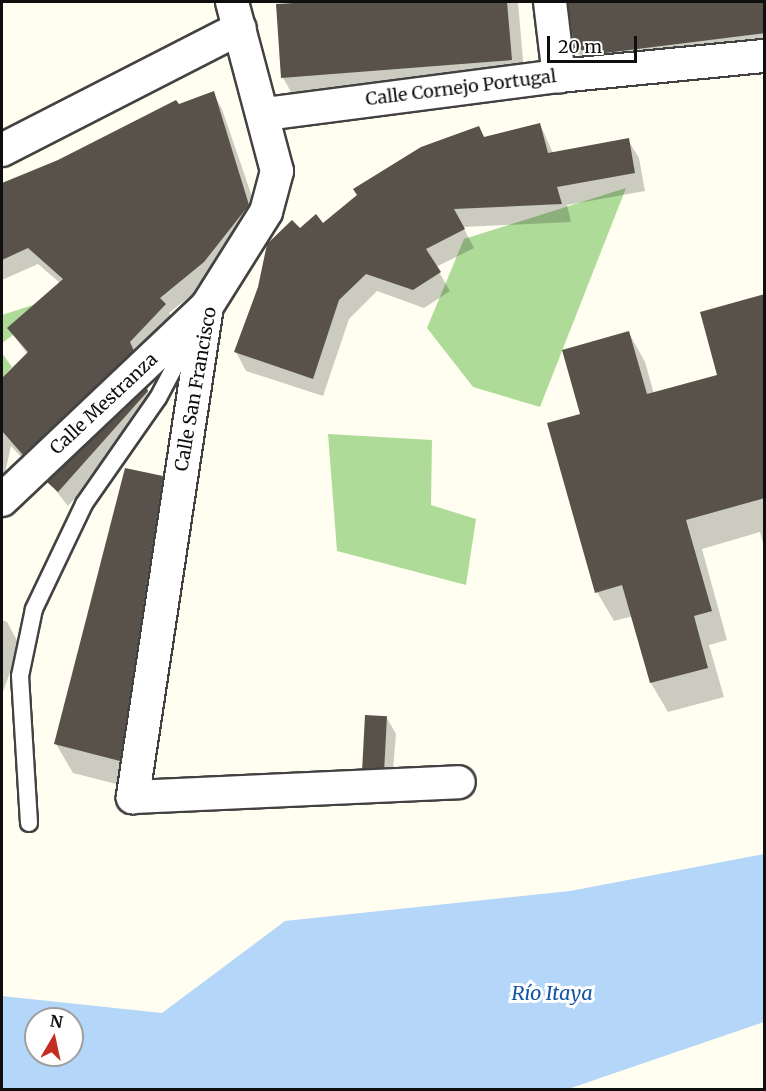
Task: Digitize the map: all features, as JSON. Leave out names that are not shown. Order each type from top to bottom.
[{"type":"street","points":[[550,2],[559,76]]},
{"type":"street","points":[[2,150],[236,15]]},
{"type":"street","name":"Calle San Francisco","points":[[236,15],[265,114],[277,171],[266,212],[207,306],[134,797],[459,782]]},
{"type":"street","name":"Calle Cornejo Portugal","points":[[265,114],[559,76],[765,57]]},
{"type":"street","name":"Calle Mestranza","points":[[2,500],[207,306]]},
{"type":"lane","points":[[29,823],[20,676],[34,609],[84,504],[158,398],[207,306]]},
{"type":"green space","points":[[626,188],[540,407],[473,387],[427,328],[464,239]]},
{"type":"green space","points":[[33,305],[13,335],[2,343],[2,315]]},
{"type":"green space","points":[[2,353],[12,367],[2,378]]},
{"type":"green space","points":[[328,434],[432,440],[431,505],[476,519],[466,585],[337,551]]},
{"type":"water","name":"Río Itaya","points":[[764,854],[764,1022],[568,1089],[2,1089],[2,996],[162,1013],[285,921],[570,891]]},
{"type":"building","points":[[507,2],[512,60],[281,78],[276,4]]},
{"type":"building","points":[[568,2],[765,2],[765,33],[597,54],[574,48]]},
{"type":"building","points":[[214,91],[249,205],[204,262],[160,298],[166,304],[130,342],[134,351],[23,455],[2,431],[2,378],[28,352],[7,328],[63,279],[28,248],[2,260],[2,183],[58,160],[176,100],[179,104]]},
{"type":"building","points":[[540,123],[548,153],[629,138],[635,173],[557,187],[562,204],[454,209],[465,229],[426,249],[441,272],[413,290],[366,274],[339,300],[313,379],[234,352],[258,287],[267,244],[292,220],[300,228],[316,214],[323,223],[357,195],[353,189],[421,147],[479,126],[484,137]]},
{"type":"building","points":[[765,294],[765,498],[686,520],[712,611],[694,616],[708,668],[650,683],[622,585],[595,593],[547,423],[580,414],[562,350],[629,331],[647,394],[717,375],[700,312]]},
{"type":"building","points":[[147,388],[148,391],[58,492],[47,482]]},
{"type":"building","points":[[125,468],[163,476],[120,761],[54,744]]},
{"type":"building","points":[[365,715],[387,716],[384,770],[362,769]]}]
